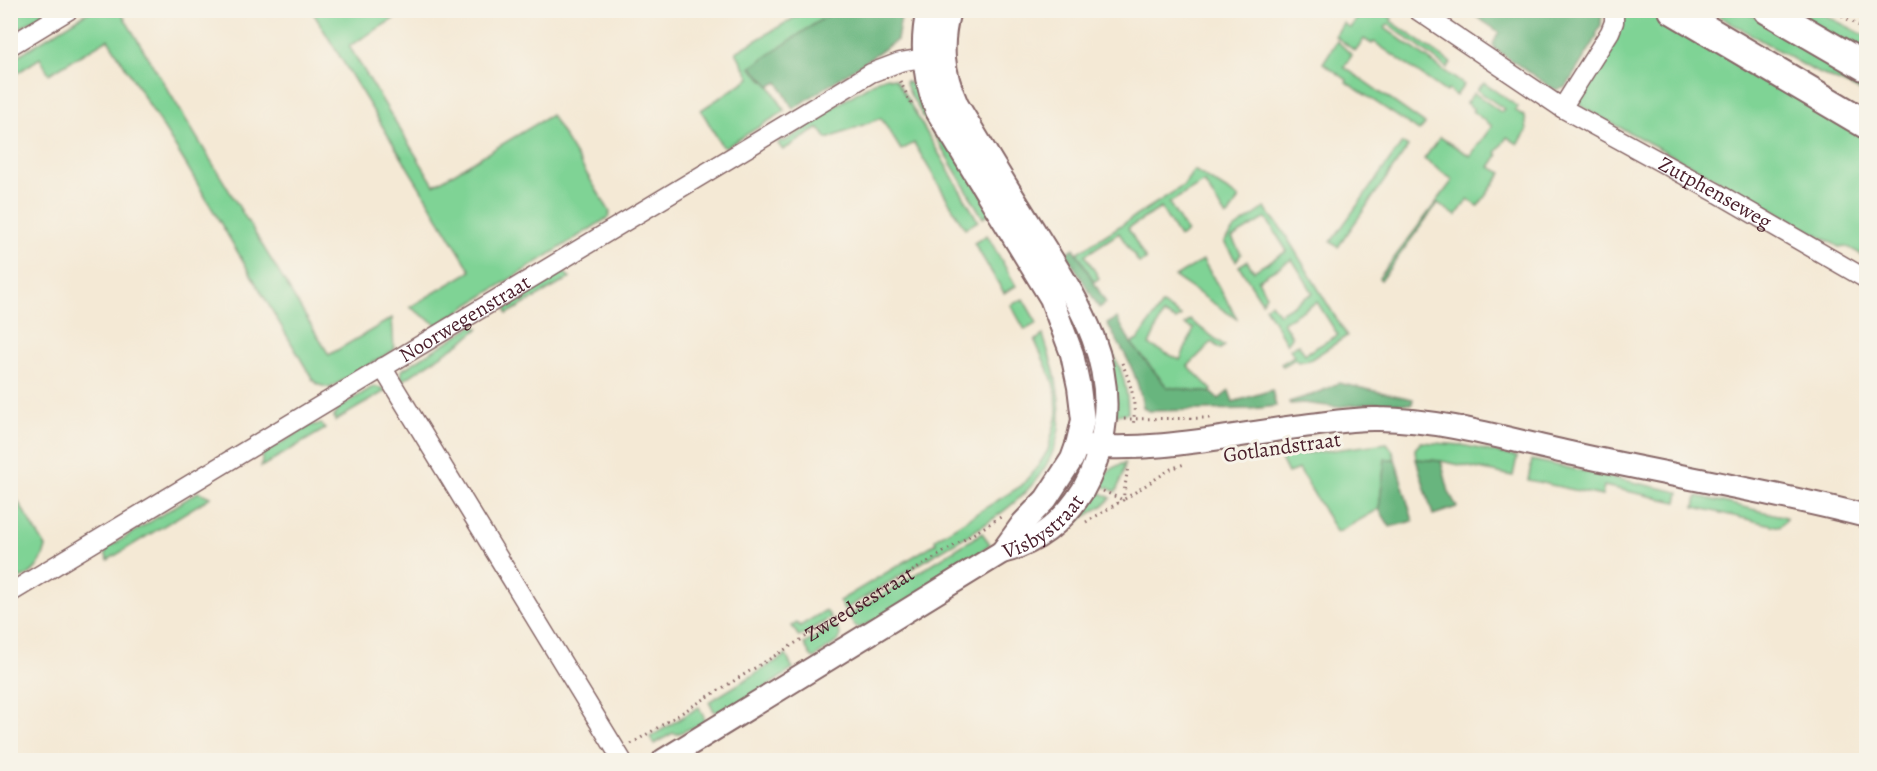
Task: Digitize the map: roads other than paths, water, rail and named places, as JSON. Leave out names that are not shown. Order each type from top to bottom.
[{"type":"main road","points":[[1673,10],[1866,124]]},
{"type":"main road","points":[[1768,10],[1866,67]]},
{"type":"street","points":[[10,46],[69,10]]},
{"type":"street","points":[[928,10],[924,27],[934,57]]},
{"type":"street","points":[[934,57],[949,10]]},
{"type":"street","name":"Zutphenseweg","points":[[1417,10],[1562,108],[1719,194],[1866,279]]},
{"type":"street","points":[[1562,108],[1610,32],[1614,22],[1614,10]]},
{"type":"street","name":"Noorwegenstraat","points":[[10,593],[870,73],[900,62],[934,57]]},
{"type":"street","name":"Visbystraat","points":[[934,57],[957,105],[1078,303],[1092,333],[1104,375],[1106,419],[1100,448],[1087,483],[1055,525],[1022,547],[1002,552]]},
{"type":"street","name":"Visbystraat","points":[[934,57],[928,88],[937,111],[1043,284],[1062,324],[1079,387],[1083,420],[1077,445],[1065,471],[1046,499],[1023,523],[1002,552]]},
{"type":"street","points":[[382,367],[620,756]]},
{"type":"street","name":"Gotlandstraat","points":[[1077,445],[1130,448],[1179,444],[1356,419],[1412,420],[1451,425],[1573,454],[1803,500],[1866,516]]},
{"type":"street","name":"Gotlandstraat","points":[[1748,490],[1795,504],[1866,530]]},
{"type":"street","name":"Zweedsestraat","points":[[664,760],[1002,552]]}]
